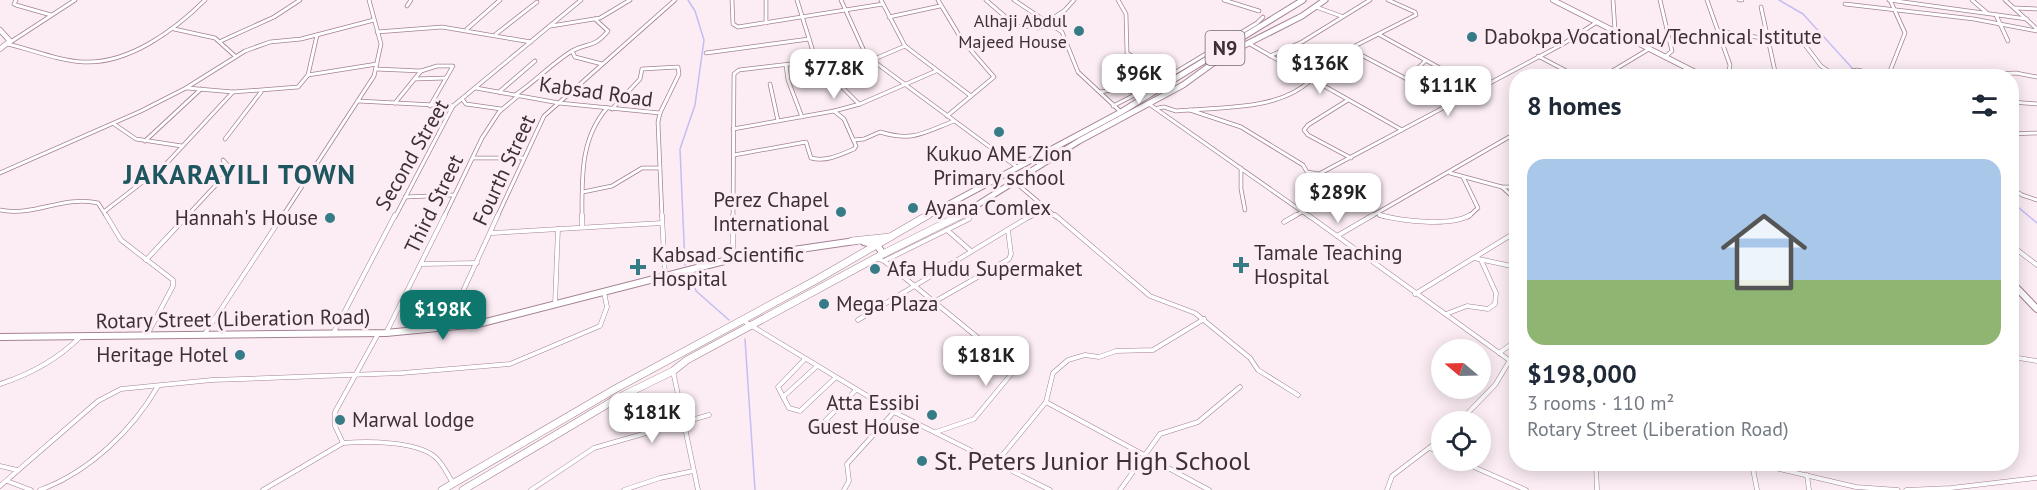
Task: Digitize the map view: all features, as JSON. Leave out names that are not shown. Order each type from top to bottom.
[{"type":"highway","name":"N9","points":[[442,490],[615,389],[1121,112],[1159,86],[1180,77],[1303,0]]},
{"type":"highway","name":"N9","points":[[463,490],[616,399],[672,371],[687,360],[876,258],[883,257],[901,245],[949,222],[1079,141],[1186,83],[1211,63],[1302,16],[1325,0]]},
{"type":"highway","points":[[1291,7],[1302,16]]},
{"type":"highway","points":[[1180,77],[1186,83]]},
{"type":"highway","points":[[853,241],[892,236],[901,245]]},
{"type":"highway","points":[[853,241],[863,254]]},
{"type":"street","points":[[15,0],[16,5],[52,15]]},
{"type":"street","points":[[0,49],[75,0]]},
{"type":"street","points":[[8,44],[87,62],[121,54],[173,29],[205,0]]},
{"type":"street","points":[[221,41],[274,16],[299,0]]},
{"type":"street","points":[[204,334],[374,76],[381,44],[369,0]]},
{"type":"street","points":[[408,6],[411,0]]},
{"type":"street","points":[[467,30],[500,0]]},
{"type":"street","name":"Second Street","points":[[334,333],[453,106],[581,0]]},
{"type":"street","points":[[551,26],[595,19],[630,0]]},
{"type":"street","name":"Fourth Street","points":[[445,329],[492,233],[544,116],[675,0]]},
{"type":"street","points":[[732,0],[733,24],[741,27],[846,11],[882,2],[905,46],[971,96]]},
{"type":"street","points":[[766,0],[766,23]]},
{"type":"street","points":[[797,0],[816,61],[860,104]]},
{"type":"street","points":[[841,0],[866,53],[872,60],[903,86],[1017,168]]},
{"type":"street","points":[[938,0],[962,40],[994,77],[947,116]]},
{"type":"street","points":[[986,0],[1008,24],[1021,28],[1055,27]]},
{"type":"street","points":[[1014,0],[1062,32],[1078,72],[1121,112]]},
{"type":"street","points":[[1038,28],[1065,11],[1074,0]]},
{"type":"street","points":[[1118,0],[1126,14],[1127,53],[1166,78]]},
{"type":"street","points":[[1224,0],[1259,11]]},
{"type":"street","points":[[1270,56],[1302,42],[1370,0]]},
{"type":"street","points":[[1305,76],[1416,14],[1388,0]]},
{"type":"street","points":[[1553,0],[1689,69]]},
{"type":"street","points":[[1613,0],[1615,30]]},
{"type":"street","points":[[1660,0],[1672,51],[1666,57]]},
{"type":"street","points":[[1707,0],[1719,31],[1729,69]]},
{"type":"street","points":[[1890,0],[1930,2],[2027,19]]},
{"type":"street","points":[[1890,0],[1905,33],[1890,69]]},
{"type":"street","points":[[1972,0],[1986,13]]},
{"type":"street","points":[[2005,0],[2037,30]]},
{"type":"street","points":[[496,34],[537,2]]},
{"type":"street","points":[[1845,4],[2000,23],[2037,30]]},
{"type":"street","points":[[889,17],[940,6]]},
{"type":"street","points":[[1316,7],[1341,16]]},
{"type":"street","points":[[1761,8],[1774,69]]},
{"type":"street","points":[[2014,8],[2037,9]]},
{"type":"street","points":[[566,13],[574,22]]},
{"type":"street","points":[[1995,15],[2008,41]]},
{"type":"street","points":[[1113,106],[1159,86],[1166,78],[1257,23],[1263,17]]},
{"type":"street","points":[[517,96],[572,51],[594,46],[608,32],[595,19]]},
{"type":"street","points":[[0,173],[186,88],[235,56],[270,42],[317,35],[374,20]]},
{"type":"street","points":[[1514,69],[1597,22]]},
{"type":"street","points":[[377,32],[434,27],[496,34],[532,42]]},
{"type":"street","points":[[173,29],[221,41],[235,56]]},
{"type":"street","points":[[0,30],[10,39],[8,44]]},
{"type":"street","points":[[1719,31],[1808,46],[1817,64],[1825,69]]},
{"type":"street","points":[[186,88],[233,92],[298,87],[308,75],[317,35]]},
{"type":"street","points":[[1380,35],[1478,89]]},
{"type":"street","points":[[705,53],[809,39]]},
{"type":"street","points":[[1248,43],[1402,130]]},
{"type":"street","points":[[872,60],[905,46]]},
{"type":"street","points":[[1616,69],[1650,48]]},
{"type":"street","points":[[1350,49],[1453,103]]},
{"type":"street","points":[[572,51],[580,59],[602,64]]},
{"type":"street","points":[[1538,56],[1563,69]]},
{"type":"street","points":[[498,93],[535,61]]},
{"type":"street","points":[[732,260],[735,72],[816,61]]},
{"type":"street","points":[[1408,78],[1425,61]]},
{"type":"street","points":[[582,227],[589,136],[593,126],[640,79],[642,69],[648,67],[661,69],[669,65],[678,67],[679,74],[660,113]]},
{"type":"street","points":[[786,65],[788,80],[802,117]]},
{"type":"street","points":[[308,75],[377,67],[420,71],[437,66],[453,66],[430,106]]},
{"type":"street","points":[[395,103],[420,71]]},
{"type":"street","points":[[733,129],[834,111],[860,104],[936,71]]},
{"type":"street","points":[[1190,110],[1241,127],[1303,165],[1311,173],[1322,173],[1509,72]]},
{"type":"street","points":[[2019,74],[2037,77]]},
{"type":"street","points":[[415,79],[447,78]]},
{"type":"street","points":[[1158,108],[1164,107],[1176,111],[1274,102],[1302,89],[1312,79]]},
{"type":"street","points":[[770,84],[778,121]]},
{"type":"street","name":"Kabsad Road","points":[[475,88],[559,103],[660,113],[665,277]]},
{"type":"street","points":[[145,141],[201,89]]},
{"type":"street","points":[[1100,92],[1119,89],[1139,93]]},
{"type":"street","points":[[225,139],[261,91]]},
{"type":"street","points":[[105,211],[158,172],[233,92]]},
{"type":"street","name":"Third Street","points":[[386,333],[422,264],[482,138],[501,109],[517,96]]},
{"type":"street","points":[[462,99],[466,104],[501,109]]},
{"type":"street","points":[[1349,100],[1308,125],[1304,130],[1308,135],[1352,158]]},
{"type":"street","points":[[357,101],[453,106]]},
{"type":"street","points":[[2019,103],[2037,104]]},
{"type":"street","points":[[1149,104],[1158,108],[1509,359]]},
{"type":"street","points":[[734,155],[806,142],[811,158],[817,160],[854,149],[856,146],[854,140],[844,119],[834,111]]},
{"type":"street","points":[[854,140],[864,139],[880,132],[900,138],[911,137],[954,121]]},
{"type":"street","points":[[113,123],[136,139],[182,146]]},
{"type":"street","points":[[2019,134],[2037,133]]},
{"type":"street","points":[[1337,236],[1379,214],[1509,137]]},
{"type":"street","points":[[474,158],[524,158]]},
{"type":"street","points":[[146,260],[228,172],[231,168],[223,160]]},
{"type":"street","points":[[583,192],[600,190],[615,184],[636,169],[645,166],[660,168]]},
{"type":"street","points":[[1241,168],[1241,189],[1245,210]]},
{"type":"street","points":[[1449,173],[1509,187]]},
{"type":"street","points":[[1379,214],[1404,220],[1455,220],[1469,216],[1478,208],[1463,177]]},
{"type":"street","points":[[1015,182],[1150,296],[1195,313],[1204,319],[1254,362],[1258,370],[1298,395]]},
{"type":"street","points":[[1502,187],[1509,194]]},
{"type":"street","points":[[2019,193],[2037,200]]},
{"type":"street","points":[[405,197],[453,195]]},
{"type":"street","points":[[0,210],[21,214],[85,200],[98,203],[105,211],[115,234],[174,283],[147,336]]},
{"type":"street","points":[[858,321],[1046,207]]},
{"type":"street","points":[[1284,222],[1302,212]]},
{"type":"street","points":[[883,257],[969,219]]},
{"type":"street","points":[[492,233],[662,223]]},
{"type":"street","points":[[555,304],[558,229]]},
{"type":"street","points":[[947,230],[972,251]]},
{"type":"street","points":[[933,302],[1009,259],[1011,254],[1008,231]]},
{"type":"street","points":[[1415,294],[1509,238]]},
{"type":"street","name":"Rotary Street (Liberation Road)","points":[[0,337],[386,333],[445,329],[478,324],[775,250],[853,241],[877,245]]},
{"type":"street","points":[[877,245],[883,257],[913,286],[998,354],[1014,362],[1016,367],[974,418],[936,432]]},
{"type":"street","points":[[2019,251],[2037,265]]},
{"type":"street","points":[[1474,258],[1509,266]]},
{"type":"street","points":[[1446,314],[1466,305],[1472,304],[1488,309],[1495,304],[1496,292],[1481,260]]},
{"type":"street","points":[[422,264],[477,263]]},
{"type":"street","points":[[2019,290],[2037,309]]},
{"type":"street","points":[[0,486],[109,393],[121,389],[212,380],[402,374],[517,362],[600,326],[607,307],[604,292]]},
{"type":"street","points":[[996,463],[1046,402],[1053,373],[1068,360],[1085,355],[1099,357],[1116,351],[1153,350],[1204,319]]},
{"type":"street","points":[[742,320],[750,327],[894,412],[1050,490]]},
{"type":"street","points":[[343,442],[333,419],[378,333]]},
{"type":"street","points":[[0,384],[48,364],[69,349],[80,337]]},
{"type":"street","points":[[1499,353],[1509,346]]},
{"type":"street","points":[[2019,358],[2037,361]]},
{"type":"street","points":[[805,359],[778,387],[788,407],[800,411],[835,378]]},
{"type":"street","points":[[1470,411],[1495,385],[1509,362]]},
{"type":"street","points":[[783,397],[816,366]]},
{"type":"street","points":[[672,371],[698,490]]},
{"type":"street","points":[[40,490],[72,476],[127,429],[147,406],[159,385]]},
{"type":"street","points":[[1120,490],[1164,431],[1198,422],[1240,387]]},
{"type":"street","points":[[818,433],[821,425],[856,390]]},
{"type":"street","points":[[1046,402],[1209,490]]},
{"type":"street","points":[[844,490],[850,477],[846,468],[847,464],[894,412]]},
{"type":"street","points":[[531,490],[594,448],[709,415]]},
{"type":"street","points":[[263,490],[317,460],[343,442],[353,441],[395,445],[424,451],[433,455],[440,462],[453,483]]},
{"type":"street","points":[[1387,490],[1392,476],[1429,448]]},
{"type":"street","points":[[0,466],[18,470]]},
{"type":"street","points":[[624,490],[660,478],[693,471]]},
{"type":"street","points":[[1483,471],[1526,490]]},
{"type":"street","points":[[1596,471],[1597,490]]},
{"type":"street","points":[[1753,471],[1757,490]]},
{"type":"street","points":[[1789,471],[1856,487],[1898,490]]},
{"type":"street","points":[[1807,475],[1809,490]]},
{"type":"street","points":[[1906,490],[1950,488],[2037,478]]},
{"type":"street","points":[[6,481],[31,490]]},
{"type":"waterway","points":[[685,265],[680,149],[695,105],[704,40],[695,11],[688,0]]},
{"type":"waterway","points":[[1779,0],[1803,14],[1853,69]]},
{"type":"waterway","points":[[2019,208],[2037,223]]},
{"type":"waterway","points":[[693,281],[696,291],[729,320]]},
{"type":"waterway","points":[[745,339],[755,490]]},
{"type":"place","name":"Alhaji Abdul Majeed House","points":[[1079,31]]},
{"type":"place","name":"Dabokpa Vocational/Technical Istitute","points":[[1472,37]]},
{"type":"place","name":"Kukuo AME Zion Primary school","points":[[999,132]]},
{"type":"place","name":"Ayana Comlex","points":[[913,208]]},
{"type":"place","name":"Perez Chapel International","points":[[841,212]]},
{"type":"place","name":"Hannah's House","points":[[330,218]]},
{"type":"place","name":"Tamale Teaching Hospital","points":[[1241,265]]},
{"type":"place","name":"Kabsad Scientific Hospital","points":[[638,267]]},
{"type":"place","name":"Afa Hudu Supermaket","points":[[875,269]]},
{"type":"place","name":"Mega Plaza","points":[[824,304]]},
{"type":"place","name":"Heritage Hotel","points":[[240,355]]},
{"type":"place","name":"Atta Essibi Guest House","points":[[932,415]]},
{"type":"place","name":"Marwal lodge","points":[[340,420]]},
{"type":"place","name":"St. Peters Junior High School","points":[[922,461]]},
{"type":"district","name":"JAKARAYILI TOWN","points":[[240,175]]}]
